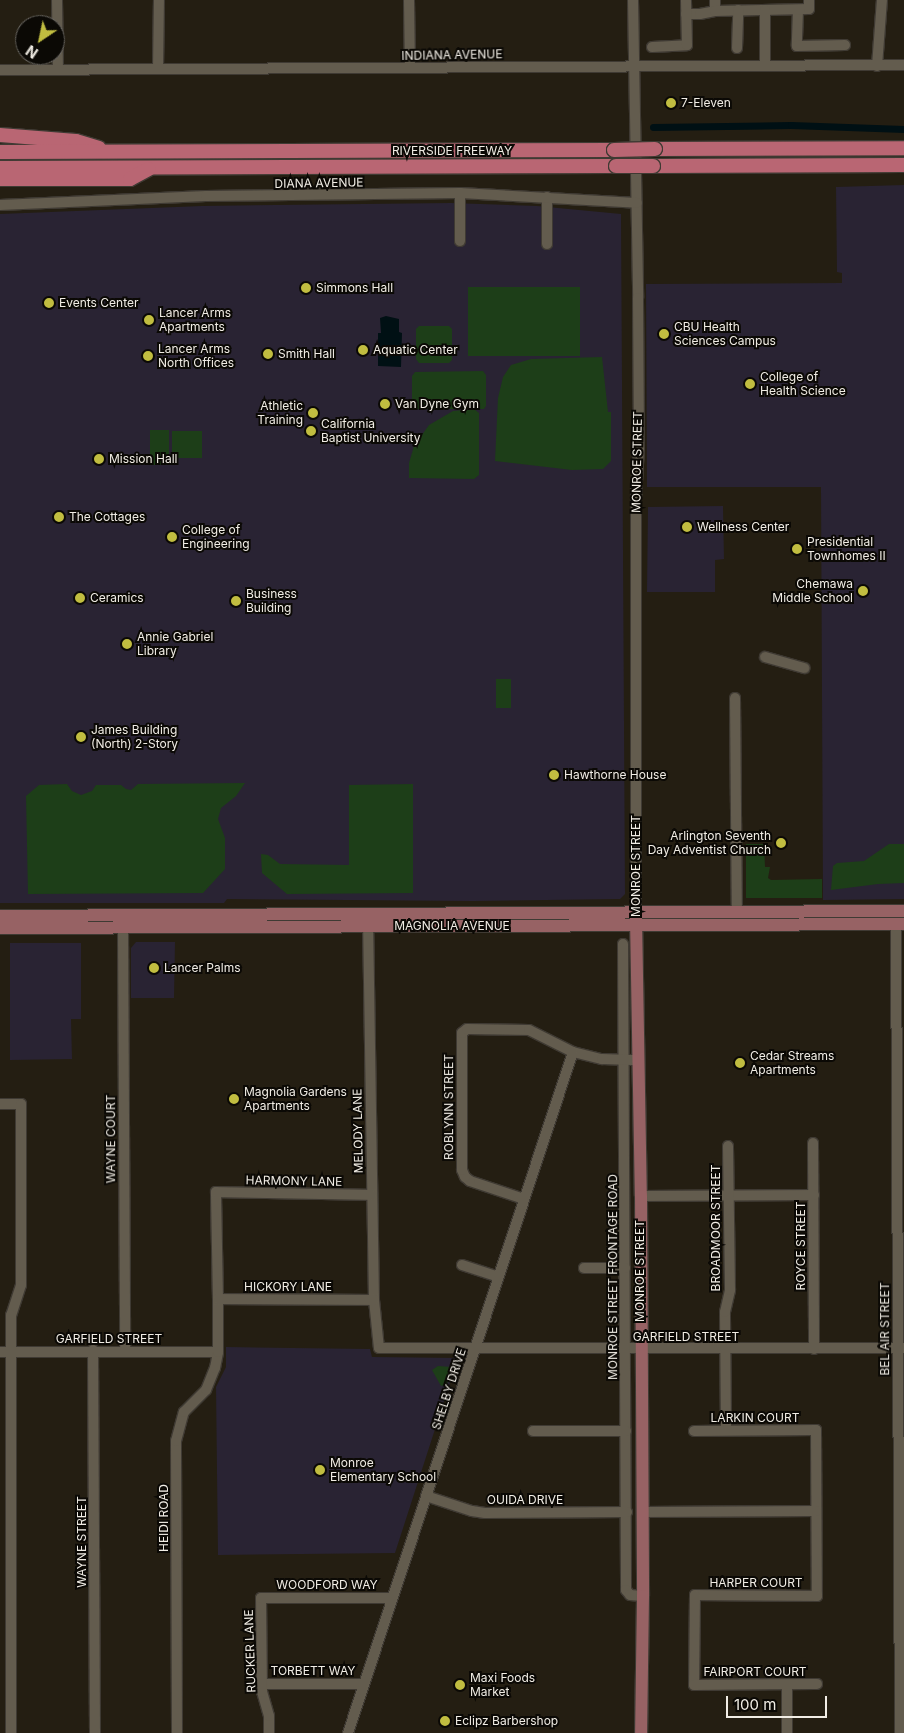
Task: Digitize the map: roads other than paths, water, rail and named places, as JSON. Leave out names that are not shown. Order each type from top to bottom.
[{"type":"highway","points":[[0,136],[76,141],[115,152]]},
{"type":"highway","name":"RIVERSIDE FREEWAY","points":[[0,152],[904,148]]},
{"type":"highway","name":"RIVERSIDE FREEWAY","points":[[0,168],[904,165]]},
{"type":"highway","points":[[0,179],[130,179],[152,168]]},
{"type":"main road","name":"MAGNOLIA AVENUE","points":[[0,928],[368,927],[636,918],[737,912],[904,911]]},
{"type":"main road","name":"MAGNOLIA AVENUE","points":[[0,916],[368,913],[900,924]]},
{"type":"main road","points":[[122,914],[123,928]]},
{"type":"main road","name":"MONROE STREET","points":[[636,918],[641,1196],[640,1350],[643,1596],[641,1733]]},
{"type":"street","points":[[57,0],[58,70]]},
{"type":"street","points":[[158,0],[158,69]]},
{"type":"street","points":[[410,0],[410,68]]},
{"type":"street","name":"MONROE STREET","points":[[633,0],[639,447],[636,499],[636,918]]},
{"type":"street","points":[[652,47],[687,45],[686,0]]},
{"type":"street","points":[[877,66],[882,0]]},
{"type":"street","points":[[686,14],[700,14],[715,5],[738,10],[765,10],[780,5],[798,10],[809,5]]},
{"type":"street","points":[[737,48],[738,10]]},
{"type":"street","points":[[765,10],[765,65]]},
{"type":"street","points":[[798,10],[797,46],[845,45]]},
{"type":"street","name":"INDIANA AVENUE","points":[[0,70],[904,65]]},
{"type":"street","points":[[460,193],[460,241]]},
{"type":"street","name":"DIANA AVENUE","points":[[0,205],[206,196],[460,193],[637,204]]},
{"type":"street","points":[[546,198],[547,244]]},
{"type":"street","points":[[765,657],[804,668]]},
{"type":"street","points":[[735,698],[737,912]]},
{"type":"street","name":"MELODY LANE","points":[[368,913],[374,1300],[379,1348]]},
{"type":"street","name":"BEL AIR STREET","points":[[900,924],[900,1733]]},
{"type":"street","name":"WAYNE COURT","points":[[123,928],[125,1351]]},
{"type":"street","name":"MONROE STREET FRONTAGE ROAD","points":[[623,944],[626,1590],[630,1595],[643,1596]]},
{"type":"street","name":"ROBLYNN STREET","points":[[524,1199],[470,1181],[465,1177],[462,1170],[462,1033],[467,1029],[529,1030],[573,1052]]},
{"type":"street","points":[[573,1052],[602,1058],[639,1060]]},
{"type":"street","name":"SHELBY DRIVE","points":[[348,1733],[573,1052]]},
{"type":"street","points":[[0,1104],[21,1104],[21,1285],[11,1315],[12,1733]]},
{"type":"street","name":"ROYCE STREET","points":[[813,1143],[814,1349]]},
{"type":"street","name":"BROADMOOR STREET","points":[[726,1430],[725,1312],[730,1290],[728,1146]]},
{"type":"street","name":"HARMONY LANE","points":[[218,1299],[216,1192],[372,1196]]},
{"type":"street","points":[[641,1196],[814,1195]]},
{"type":"street","points":[[462,1265],[498,1277]]},
{"type":"street","points":[[584,1268],[625,1268]]},
{"type":"street","name":"HICKORY LANE","points":[[218,1299],[374,1300]]},
{"type":"street","name":"HEIDI ROAD","points":[[177,1733],[176,1441],[184,1412],[210,1384],[218,1352],[218,1299]]},
{"type":"street","name":"GARFIELD STREET","points":[[379,1348],[640,1350],[901,1348]]},
{"type":"street","name":"GARFIELD STREET","points":[[0,1352],[93,1350],[218,1352]]},
{"type":"street","name":"WAYNE STREET","points":[[93,1350],[95,1733]]},
{"type":"street","name":"LARKIN COURT","points":[[694,1431],[816,1430],[816,1512]]},
{"type":"street","points":[[533,1431],[626,1431]]},
{"type":"street","name":"OUIDA DRIVE","points":[[426,1496],[484,1513],[626,1512]]},
{"type":"street","points":[[642,1512],[816,1512]]},
{"type":"street","name":"HARPER COURT","points":[[694,1685],[695,1595],[817,1596],[816,1512]]},
{"type":"street","name":"WOODFORD WAY","points":[[261,1598],[392,1598]]},
{"type":"street","name":"RUCKER LANE","points":[[261,1598],[262,1684],[269,1716],[269,1733]]},
{"type":"street","name":"TORBETT WAY","points":[[262,1684],[364,1684]]},
{"type":"street","name":"FAIRPORT COURT","points":[[694,1685],[816,1684]]},
{"type":"street","points":[[787,1685],[787,1733]]},
{"type":"waterway","points":[[653,127],[791,125],[904,129]]},
{"type":"place","name":"7-Eleven","points":[[671,103]]},
{"type":"place","name":"Simmons Hall","points":[[306,288]]},
{"type":"place","name":"Events Center","points":[[49,303]]},
{"type":"place","name":"Lancer Arms Apartments","points":[[149,320]]},
{"type":"place","name":"CBU Health Sciences Campus","points":[[664,334]]},
{"type":"place","name":"Aquatic Center","points":[[363,350]]},
{"type":"place","name":"Smith Hall","points":[[268,354]]},
{"type":"place","name":"Lancer Arms North Offices","points":[[148,356]]},
{"type":"place","name":"College of Health Science","points":[[750,384]]},
{"type":"place","name":"Van Dyne Gym","points":[[385,404]]},
{"type":"place","name":"Athletic Training","points":[[313,413]]},
{"type":"place","name":"California Baptist University","points":[[311,431]]},
{"type":"place","name":"Mission Hall","points":[[99,459]]},
{"type":"place","name":"The Cottages","points":[[59,517]]},
{"type":"place","name":"Wellness Center","points":[[687,527]]},
{"type":"place","name":"College of Engineering","points":[[172,537]]},
{"type":"place","name":"Presidential Townhomes II","points":[[797,549]]},
{"type":"place","name":"Chemawa Middle School","points":[[863,591]]},
{"type":"place","name":"Ceramics","points":[[80,598]]},
{"type":"place","name":"Business Building","points":[[236,601]]},
{"type":"place","name":"Annie Gabriel Library","points":[[127,644]]},
{"type":"place","name":"James Building (North) 2-Story","points":[[81,737]]},
{"type":"place","name":"Hawthorne House","points":[[554,775]]},
{"type":"place","name":"Arlington Seventh Day Adventist Church","points":[[781,843]]},
{"type":"place","name":"Lancer Palms","points":[[154,968]]},
{"type":"place","name":"Cedar Streams Apartments","points":[[740,1063]]},
{"type":"place","name":"Magnolia Gardens Apartments","points":[[234,1099]]},
{"type":"place","name":"Monroe Elementary School","points":[[320,1470]]},
{"type":"place","name":"Maxi Foods Market","points":[[460,1685]]},
{"type":"place","name":"Eclipz Barbershop","points":[[445,1721]]}]
